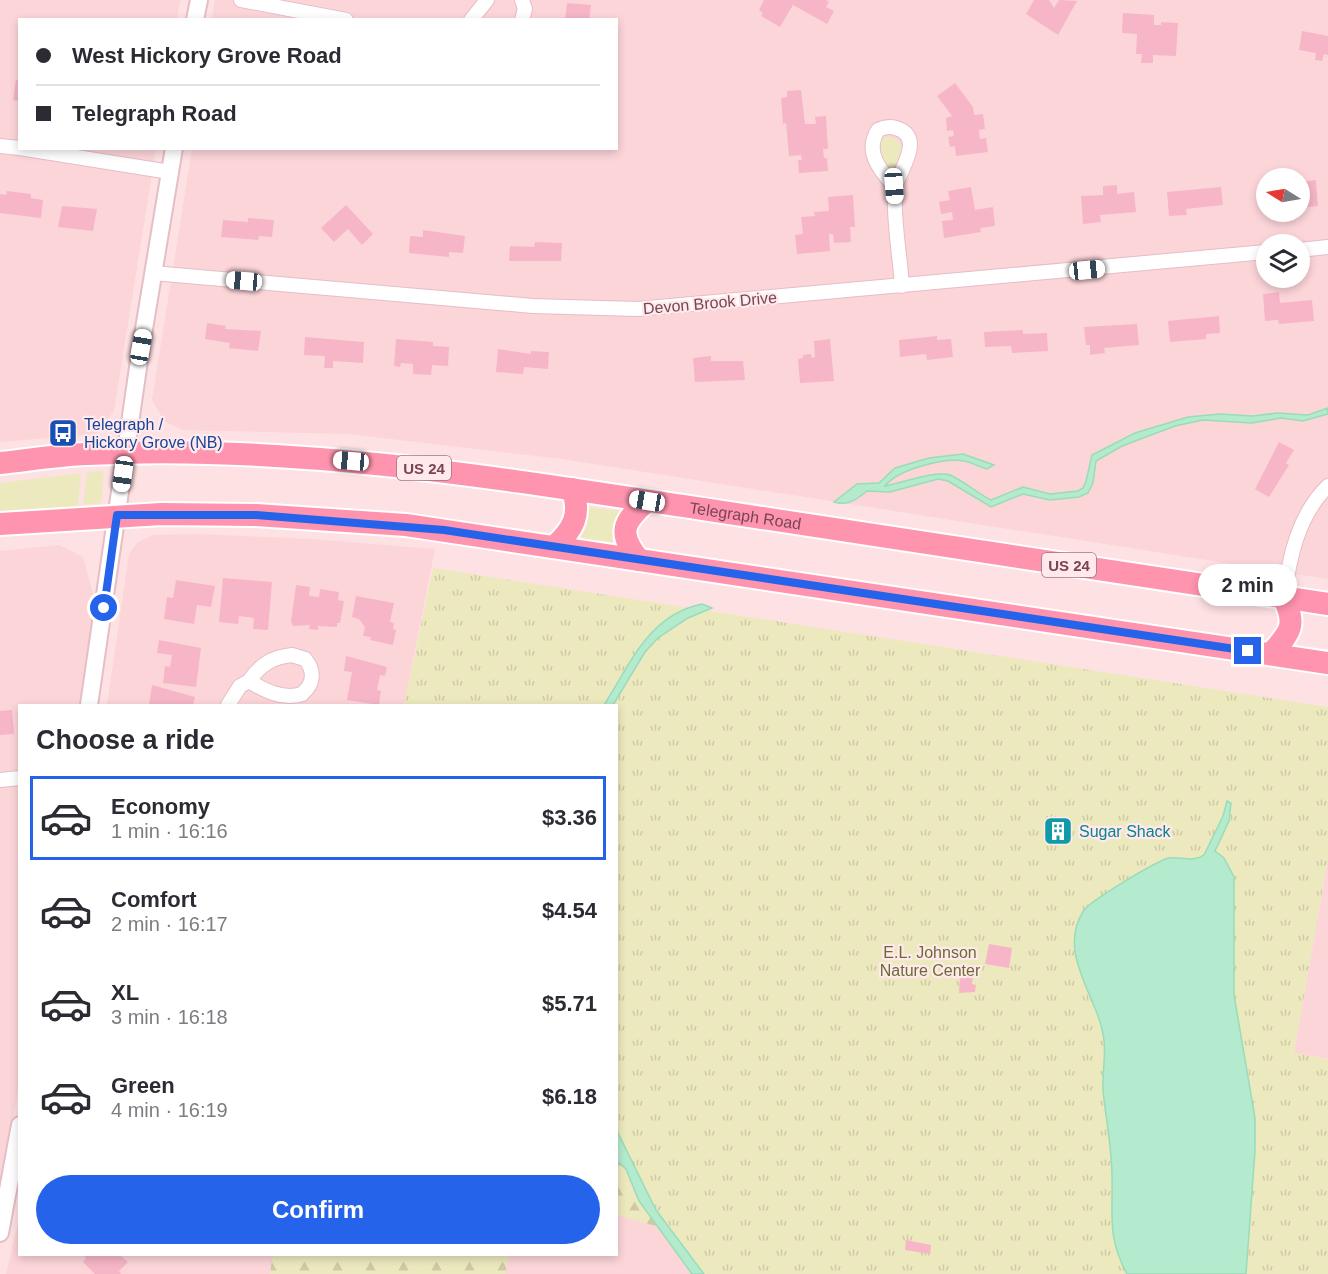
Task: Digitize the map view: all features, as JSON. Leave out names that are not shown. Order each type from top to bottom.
[{"type":"highway","name":"US 24","points":[[0,463],[83,454],[126,453]]},
{"type":"highway","name":"Telegraph Road","points":[[126,453],[330,459],[425,468],[1328,604]]},
{"type":"highway","points":[[554,547],[571,531],[575,521],[576,499],[572,489]]},
{"type":"highway","points":[[639,560],[627,544],[626,527],[633,513],[647,501]]},
{"type":"highway","points":[[0,524],[117,515],[256,515],[330,519],[444,530],[1328,663]]},
{"type":"highway","points":[[1271,654],[1290,630],[1292,614],[1284,598]]},
{"type":"street","points":[[195,18],[199,0]]},
{"type":"street","points":[[241,0],[336,18]]},
{"type":"street","points":[[473,18],[487,0]]},
{"type":"street","points":[[522,0],[525,9],[523,18]]},
{"type":"street","points":[[0,146],[18,148]]},
{"type":"street","points":[[32,150],[170,172]]},
{"type":"street","points":[[89,704],[153,273],[174,150]]},
{"type":"street","points":[[894,186],[902,286]]},
{"type":"street","points":[[1310,249],[1328,247]]},
{"type":"street","name":"Devon Brook Drive","points":[[153,273],[533,306],[604,309],[669,308],[1256,253]]},
{"type":"street","points":[[1284,598],[1291,552],[1299,531],[1309,511],[1328,486]]},
{"type":"street","points":[[229,704],[240,686],[249,681]]},
{"type":"street","points":[[0,780],[18,778]]},
{"type":"street","points":[[0,1233],[18,1136]]},
{"type":"shaded area","points":[[0,0],[180,0],[177,18],[18,18],[18,150],[156,150],[114,411],[96,434],[0,442]]},
{"type":"shaded area","points":[[215,0],[1328,0],[1328,579],[562,459],[348,434],[183,430],[164,421],[152,400],[192,150],[618,150],[618,18],[212,18]]},
{"type":"shaded area","points":[[1328,408],[1328,414],[1303,421],[1281,418],[1252,423],[1203,420],[1175,426],[1122,446],[1096,461],[1093,483],[1088,493],[1079,497],[1050,500],[1023,494],[991,507],[948,481],[938,479],[890,492],[867,491],[852,501],[834,502],[857,484],[879,483],[895,468],[929,458],[963,454],[994,465],[987,469],[970,462],[955,460],[933,463],[910,470],[891,480],[885,486],[928,475],[944,474],[950,475],[991,500],[1023,487],[1050,494],[1078,491],[1083,488],[1086,481],[1092,455],[1135,433],[1188,417],[1220,414],[1253,416],[1277,413],[1308,415]]},
{"type":"shaded area","points":[[197,534],[311,539],[435,549],[404,704],[107,704],[129,554],[138,542],[153,535]]},
{"type":"shaded area","points":[[59,545],[83,557],[94,597],[95,626],[82,704],[18,704],[18,1091],[0,1195],[0,551]]},
{"type":"shaded area","points":[[702,604],[712,608],[688,618],[658,638],[645,652],[614,704],[605,704],[642,644],[654,630],[683,610]]},
{"type":"shaded area","points":[[1227,801],[1231,803],[1229,821],[1215,851],[1224,858],[1234,877],[1234,995],[1255,1118],[1255,1151],[1246,1274],[1127,1274],[1116,1249],[1112,1226],[1111,1155],[1103,1091],[1104,1041],[1101,1025],[1077,959],[1074,943],[1076,926],[1089,905],[1139,873],[1169,858],[1191,859],[1204,855],[1223,816]]},
{"type":"shaded area","points":[[1328,858],[1328,1059],[1294,1053]]},
{"type":"shaded area","points":[[618,1133],[656,1210],[704,1274],[692,1274],[639,1201],[626,1169],[618,1162]]},
{"type":"shaded area","points":[[618,1149],[694,1274],[6,1274],[18,1223],[18,1256],[618,1256]]},
{"type":"green space","points":[[885,136],[896,139],[903,148],[892,172],[888,170],[880,153],[880,144]]},
{"type":"green space","points":[[104,471],[101,503],[83,505],[87,472]]},
{"type":"green space","points":[[81,473],[78,506],[0,511],[0,483]]},
{"type":"green space","points":[[588,507],[621,511],[613,528],[612,544],[580,539],[586,527]]},
{"type":"green space","name":"E.L. Johnson Nature Center","points":[[433,568],[1328,707],[1328,858],[1294,1053],[1328,1059],[1328,1274],[694,1274],[677,1242],[618,1149],[618,704],[404,704]]},
{"type":"green space","points":[[618,1163],[626,1169],[634,1193],[659,1227],[618,1215]]},
{"type":"green space","points":[[273,1256],[510,1256],[505,1274],[270,1274]]},
{"type":"building","points":[[764,0],[826,0],[829,2],[826,7],[834,11],[827,24],[793,5],[780,27],[761,16],[763,13],[759,10]]},
{"type":"building","points":[[1034,0],[1049,0],[1054,8],[1059,0],[1077,1],[1058,35],[1026,14]]},
{"type":"building","points":[[567,3],[591,5],[589,18],[565,18]]},
{"type":"building","points":[[1123,13],[1154,15],[1154,25],[1161,25],[1161,22],[1178,23],[1176,56],[1153,55],[1153,63],[1141,63],[1142,54],[1136,54],[1137,34],[1122,33]]},
{"type":"building","points":[[1302,31],[1328,36],[1328,55],[1324,54],[1322,61],[1315,60],[1316,53],[1299,50]]},
{"type":"building","points":[[16,80],[18,80],[18,101],[13,100]]},
{"type":"building","points":[[955,83],[973,107],[974,115],[983,114],[985,129],[979,130],[979,133],[980,139],[986,138],[988,152],[956,156],[955,146],[950,147],[948,137],[954,136],[953,130],[947,131],[946,118],[952,116],[937,96]]},
{"type":"building","points":[[801,90],[805,124],[816,124],[815,117],[826,116],[828,149],[823,149],[824,158],[827,158],[828,171],[799,173],[798,160],[802,160],[801,155],[789,156],[781,98],[787,97],[787,91]]},
{"type":"building","points":[[1316,180],[1318,206],[1310,207],[1310,181]]},
{"type":"building","points":[[1117,185],[1117,194],[1134,192],[1136,212],[1100,215],[1101,222],[1083,224],[1081,196],[1103,195],[1103,186]]},
{"type":"building","points":[[971,187],[975,210],[993,207],[995,226],[980,228],[981,232],[944,238],[942,221],[953,220],[952,212],[941,214],[939,202],[950,200],[948,191]]},
{"type":"building","points":[[1221,187],[1223,205],[1186,209],[1187,215],[1169,216],[1167,192]]},
{"type":"building","points":[[7,191],[31,194],[31,198],[43,200],[41,218],[0,213],[0,194],[6,195]]},
{"type":"building","points":[[853,195],[855,227],[850,227],[851,242],[834,243],[833,234],[829,234],[830,251],[797,254],[795,235],[803,234],[801,217],[815,216],[814,212],[829,211],[828,197]]},
{"type":"building","points":[[346,205],[373,234],[362,245],[348,229],[334,242],[321,228]]},
{"type":"building","points":[[62,206],[97,209],[93,231],[58,227]]},
{"type":"building","points":[[248,218],[274,220],[272,237],[259,236],[258,240],[221,237],[223,220],[248,222]]},
{"type":"building","points":[[423,230],[465,236],[463,253],[449,252],[449,257],[409,253],[410,236],[423,237]]},
{"type":"building","points":[[535,242],[562,243],[561,261],[509,261],[510,246],[534,247]]},
{"type":"building","points":[[1279,292],[1280,303],[1312,300],[1314,321],[1279,324],[1278,320],[1265,321],[1263,294]]},
{"type":"building","points":[[1219,316],[1220,333],[1206,334],[1206,339],[1170,342],[1168,321]]},
{"type":"building","points":[[207,323],[226,326],[225,329],[261,331],[258,351],[229,348],[230,343],[205,339]]},
{"type":"building","points":[[1137,324],[1139,345],[1104,348],[1105,353],[1090,355],[1090,345],[1086,345],[1084,327]]},
{"type":"building","points":[[1023,330],[1023,334],[1047,333],[1048,351],[1012,353],[1011,346],[985,347],[984,332]]},
{"type":"building","points":[[937,336],[937,340],[951,339],[953,357],[927,360],[926,354],[900,357],[899,340]]},
{"type":"building","points":[[305,337],[364,342],[363,363],[333,361],[333,368],[324,368],[325,356],[304,355]]},
{"type":"building","points":[[396,339],[433,342],[433,346],[449,347],[448,366],[432,365],[431,375],[413,374],[413,364],[401,363],[400,367],[394,366]]},
{"type":"building","points":[[830,339],[834,381],[800,383],[798,359],[803,358],[803,355],[811,354],[812,358],[815,357],[814,341]]},
{"type":"building","points":[[498,349],[531,354],[531,351],[549,352],[548,369],[524,367],[523,374],[496,372]]},
{"type":"building","points":[[711,356],[711,361],[743,361],[745,380],[695,382],[693,358]]},
{"type":"building","points":[[1279,442],[1294,450],[1286,463],[1289,465],[1269,497],[1255,489]]},
{"type":"building","points":[[223,578],[272,582],[268,630],[253,629],[254,618],[239,616],[238,624],[219,622]]},
{"type":"building","points":[[176,580],[215,586],[211,607],[197,605],[194,624],[164,619],[167,597],[173,598]]},
{"type":"building","points":[[296,585],[310,587],[309,596],[319,597],[320,589],[339,592],[338,600],[344,601],[340,623],[337,623],[337,627],[318,626],[318,630],[309,629],[310,625],[293,626],[291,622]]},
{"type":"building","points":[[356,596],[394,603],[390,622],[394,623],[393,629],[396,630],[393,645],[370,640],[371,637],[363,636],[365,627],[359,619],[352,617]]},
{"type":"building","points":[[159,640],[201,648],[196,687],[163,683],[165,666],[170,667],[172,655],[157,653]]},
{"type":"building","points":[[346,656],[387,667],[385,676],[380,675],[377,690],[381,691],[379,704],[347,700],[352,672],[344,671]]},
{"type":"building","points":[[152,685],[195,697],[193,704],[149,704]]},
{"type":"building","points":[[12,710],[14,734],[0,735],[0,711]]},
{"type":"building","name":"Sugar Shack","points":[[1054,819],[1065,821],[1062,837],[1051,834],[1053,827],[1048,826],[1049,821],[1054,822]]},
{"type":"building","points":[[989,944],[1012,948],[1009,968],[985,964]]},
{"type":"building","points":[[960,972],[973,974],[972,984],[976,985],[975,992],[959,993]]},
{"type":"building","points":[[906,1240],[931,1245],[930,1254],[905,1250]]},
{"type":"building","points":[[84,1256],[121,1256],[128,1262],[119,1271],[121,1274],[95,1274],[83,1262],[86,1258]]},
{"type":"place","name":"Telegraph / Hickory Grove (NB)","points":[[63,433]]},
{"type":"place","name":"Sugar Shack","points":[[1058,831]]},
{"type":"route","points":[[104,608],[117,515],[161,513],[256,515],[406,525],[468,533],[1248,651]]}]
